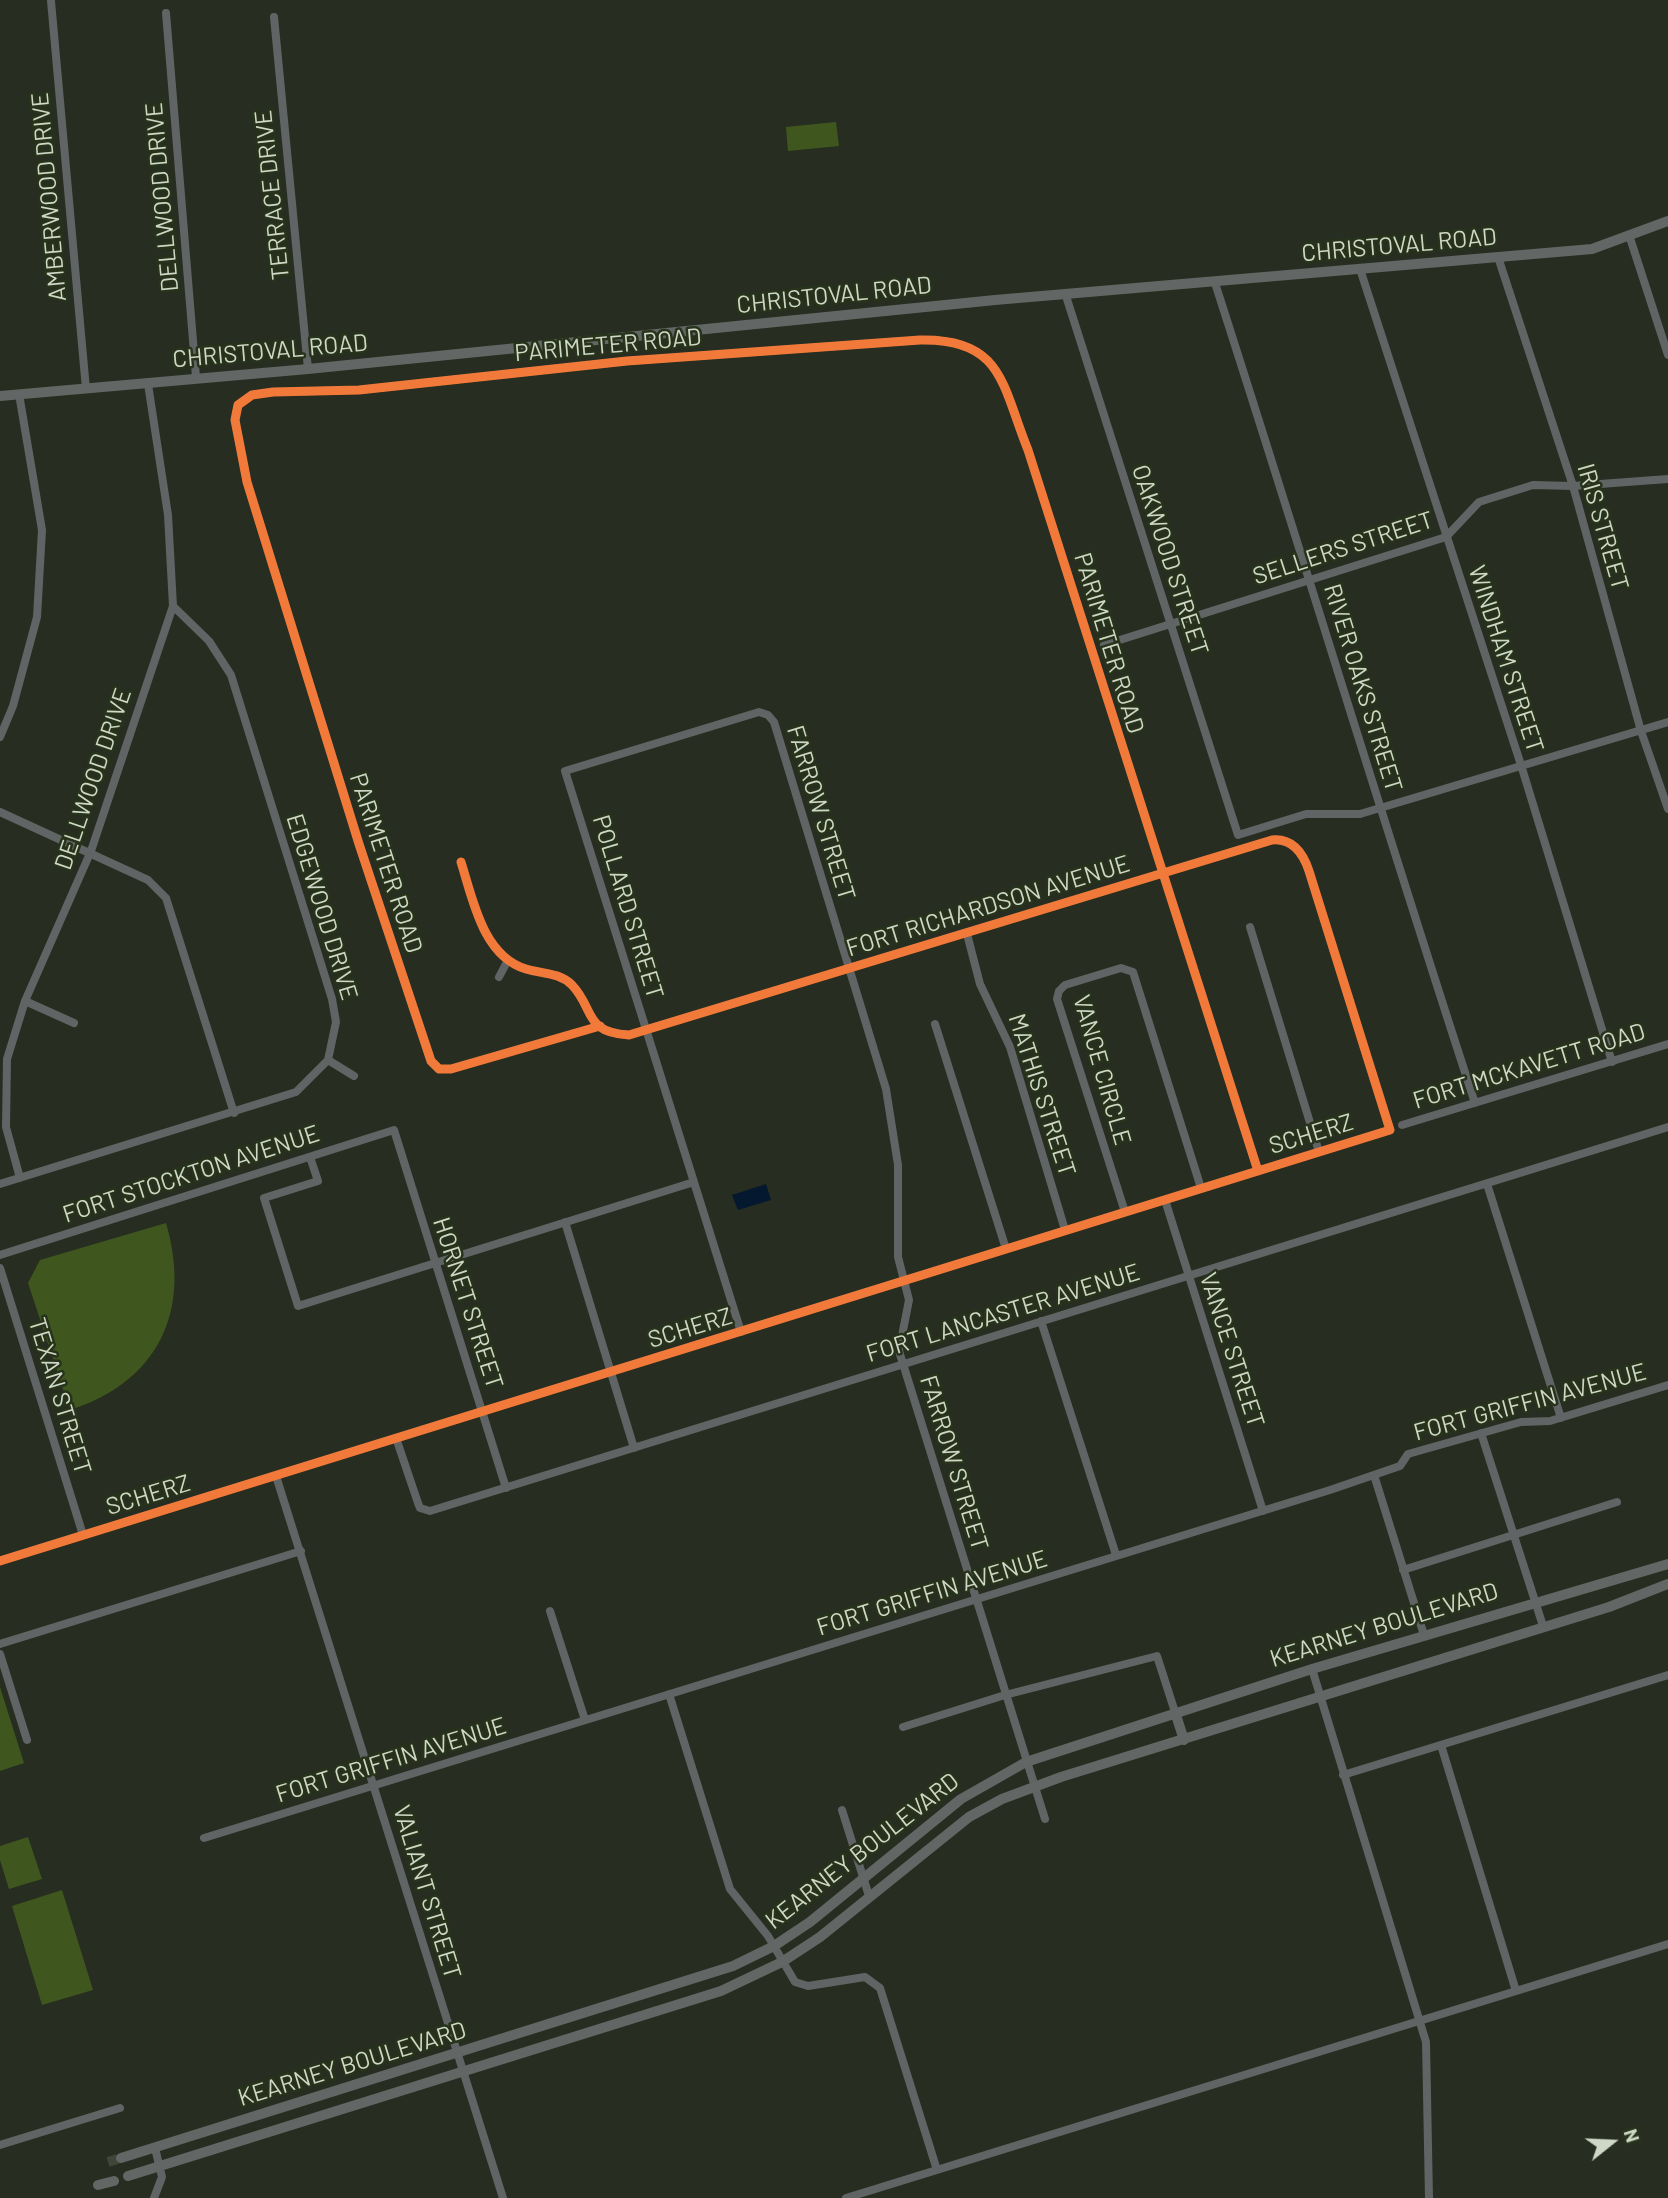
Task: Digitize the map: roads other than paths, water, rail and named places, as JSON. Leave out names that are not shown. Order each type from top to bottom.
[{"type":"street","name":"AMBERWOOD DRIVE","points":[[51,1],[86,389]]},
{"type":"street","name":"DELLWOOD DRIVE","points":[[166,13],[196,377]]},
{"type":"street","name":"TERRACE DRIVE","points":[[274,17],[308,369]]},
{"type":"street","name":"CHRISTOVAL ROAD","points":[[0,396],[308,369],[995,300],[1592,249],[1630,238],[1668,221]]},
{"type":"street","points":[[1630,238],[1668,355]]},
{"type":"street","name":"IRIS STREET","points":[[1498,257],[1573,486],[1641,731],[1668,808]]},
{"type":"street","name":"WINDHAM STREET","points":[[1360,269],[1521,765],[1612,1062]]},
{"type":"street","name":"RIVER OAKS STREET","points":[[1215,283],[1310,578],[1379,810],[1475,1103]]},
{"type":"street","name":"OAKWOOD STREET","points":[[1066,296],[1238,835],[1306,814],[1360,814],[1379,810]]},
{"type":"street","name":"PARIMETER ROAD","points":[[600,1026],[452,1069],[439,1069],[431,1061],[359,844],[247,482],[234,412],[244,399],[273,392],[359,390],[641,360],[947,340],[968,345],[988,358],[995,368],[1028,450],[1258,1171]]},
{"type":"street","name":"DELLWOOD DRIVE","points":[[20,1178],[6,1127],[7,1059],[25,1001],[91,851],[173,606],[168,515],[148,384]]},
{"type":"street","points":[[0,737],[13,706],[37,617],[42,530],[19,394]]},
{"type":"street","name":"SELLERS STREET","points":[[1104,645],[1446,537],[1479,502],[1533,485],[1573,486],[1668,479]]},
{"type":"street","name":"EDGEWOOD DRIVE","points":[[173,606],[209,641],[231,675],[332,999],[336,1022],[328,1060]]},
{"type":"street","name":"POLLARD STREET","points":[[741,1332],[565,771],[753,713],[764,713]]},
{"type":"street","name":"FARROW STREET","points":[[764,713],[774,722],[877,1055],[890,1113],[898,1165],[897,1248],[909,1308],[899,1344],[903,1365],[1045,1819]]},
{"type":"street","points":[[1379,810],[1668,722]]},
{"type":"street","points":[[0,812],[91,851],[148,880],[166,898],[234,1113]]},
{"type":"street","name":"FORT RICHARDSON AVENUE","points":[[600,1026],[621,1035],[647,1032],[1162,872],[1272,840],[1287,841],[1301,853],[1310,871],[1390,1130]]},
{"type":"street","points":[[461,862],[481,923],[493,944],[508,960],[523,968],[566,980],[577,991],[592,1021],[600,1026]]},
{"type":"street","points":[[1250,927],[1320,1152]]},
{"type":"street","name":"MATHIS STREET","points":[[967,934],[980,984],[1010,1047],[1065,1230]]},
{"type":"street","points":[[499,977],[508,960]]},
{"type":"street","name":"VANCE CIRCLE","points":[[1125,1212],[1057,999],[1059,991],[1065,985],[1121,968],[1133,972],[1201,1188]]},
{"type":"street","points":[[25,1001],[74,1023]]},
{"type":"street","points":[[935,1024],[1006,1249]]},
{"type":"street","name":"FORT MCKAVETT ROAD","points":[[1402,1125],[1668,1044]]},
{"type":"street","points":[[0,1184],[296,1092],[328,1060],[354,1076]]},
{"type":"street","name":"FORT LANCASTER AVENUE","points":[[396,1438],[418,1503],[425,1511],[1668,1128]]},
{"type":"street","name":"FORT STOCKTON AVENUE","points":[[0,1255],[394,1130]]},
{"type":"street","name":"HORNET STREET","points":[[394,1130],[506,1488]]},
{"type":"street","name":"SCHERZ","points":[[0,1561],[1390,1130]]},
{"type":"street","points":[[310,1157],[318,1181],[264,1198],[298,1306],[694,1182]]},
{"type":"street","points":[[1488,1184],[1561,1418]]},
{"type":"street","name":"VANCE STREET","points":[[1165,1200],[1262,1511]]},
{"type":"street","points":[[565,1222],[634,1448]]},
{"type":"street","name":"TEXAN STREET","points":[[0,1268],[83,1535]]},
{"type":"street","points":[[1041,1321],[1116,1555]]},
{"type":"street","name":"FORT GRIFFIN AVENUE","points":[[204,1839],[1262,1511],[1400,1466],[1408,1454],[1521,1422],[1561,1418],[1668,1385]]},
{"type":"street","points":[[1481,1433],[1543,1626]]},
{"type":"street","points":[[1374,1475],[1423,1635]]},
{"type":"street","name":"VALIANT STREET","points":[[276,1476],[503,2198]]},
{"type":"street","points":[[1403,1570],[1617,1502]]},
{"type":"street","points":[[0,1644],[300,1551]]},
{"type":"street","name":"KEARNEY BOULEVARD","points":[[121,2158],[714,1974],[774,1946],[828,1908],[961,1799],[1026,1762],[1312,1669],[1535,1601],[1668,1564]]},
{"type":"street","name":"KEARNEY BOULEVARD","points":[[128,2176],[721,1991],[782,1962],[820,1937],[969,1817],[1034,1786],[1609,1607],[1668,1584]]},
{"type":"street","points":[[550,1611],[585,1720]]},
{"type":"street","points":[[0,1654],[27,1740]]},
{"type":"street","points":[[903,1727],[1005,1695],[1157,1656],[1184,1740]]},
{"type":"street","points":[[1312,1669],[1427,2051],[1429,2198]]},
{"type":"street","points":[[1343,1775],[1668,1675]]},
{"type":"street","points":[[669,1694],[730,1889],[774,1946],[789,1975],[800,1984],[865,1978],[880,1987],[937,2170]]},
{"type":"street","points":[[1441,1745],[1516,1991]]},
{"type":"street","points":[[842,1811],[869,1896]]},
{"type":"street","points":[[846,2198],[1668,1944]]},
{"type":"street","points":[[0,2145],[120,2108]]},
{"type":"street","points":[[154,2198],[161,2183],[155,2148]]},
{"type":"street","points":[[98,2185],[114,2180]]},
{"type":"water","points":[[766,1184],[771,1200],[738,1210],[732,1195]]},
{"type":"tunnel","points":[[108,2162],[121,2158]]}]
